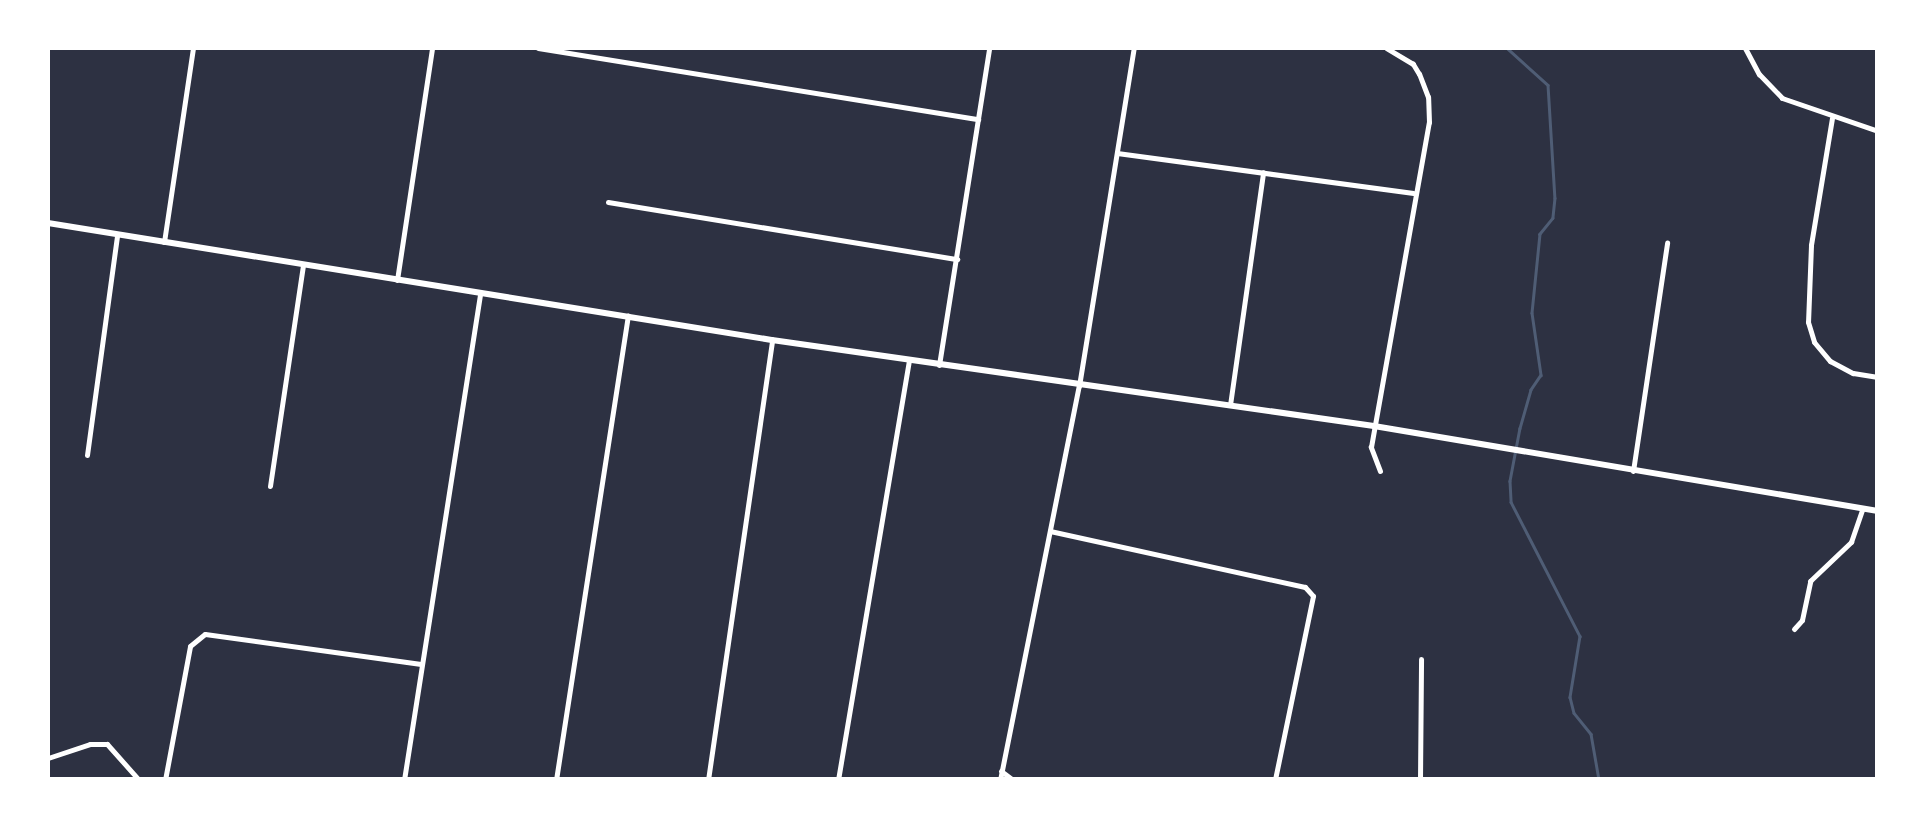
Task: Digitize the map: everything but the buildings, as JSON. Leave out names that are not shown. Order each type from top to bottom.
[{"type":"street","points":[[164,244],[193,48]]},
{"type":"street","points":[[397,280],[432,48]]},
{"type":"street","points":[[538,48],[978,119]]},
{"type":"street","points":[[939,365],[989,48]]},
{"type":"street","points":[[1013,780],[1001,776],[1079,386],[1134,48]]},
{"type":"street","points":[[1380,471],[1372,455],[1374,426],[1413,193],[1428,135],[1428,97],[1413,64],[1386,48]]},
{"type":"street","points":[[1745,48],[1759,74],[1782,98],[1878,131]]},
{"type":"street","points":[[1832,118],[1811,245],[1808,322],[1814,342],[1830,361],[1853,373],[1878,376]]},
{"type":"street","points":[[1117,153],[1413,193]]},
{"type":"street","points":[[1230,405],[1262,172]]},
{"type":"street","points":[[608,202],[958,259]]},
{"type":"street","points":[[48,223],[772,340],[1374,426],[1878,511]]},
{"type":"street","points":[[87,455],[117,236]]},
{"type":"street","points":[[1633,471],[1666,243]]},
{"type":"street","points":[[270,486],[304,266]]},
{"type":"street","points":[[404,780],[480,294]]},
{"type":"street","points":[[556,780],[628,316]]},
{"type":"street","points":[[708,780],[772,340]]},
{"type":"street","points":[[838,780],[908,360]]},
{"type":"street","points":[[1794,629],[1802,620],[1810,581],[1851,542],[1863,508]]},
{"type":"street","points":[[1050,531],[1305,587],[1314,596],[1275,780]]},
{"type":"street","points":[[166,780],[190,646],[205,634],[420,664]]},
{"type":"street","points":[[1420,780],[1421,659]]},
{"type":"street","points":[[48,758],[90,744],[106,744],[139,780]]},
{"type":"waterway","points":[[1507,48],[1548,85],[1555,198],[1553,218],[1540,234],[1532,313],[1541,375],[1531,390],[1520,428],[1510,481],[1511,502],[1580,636],[1570,697],[1574,713],[1591,734],[1599,780]]}]
